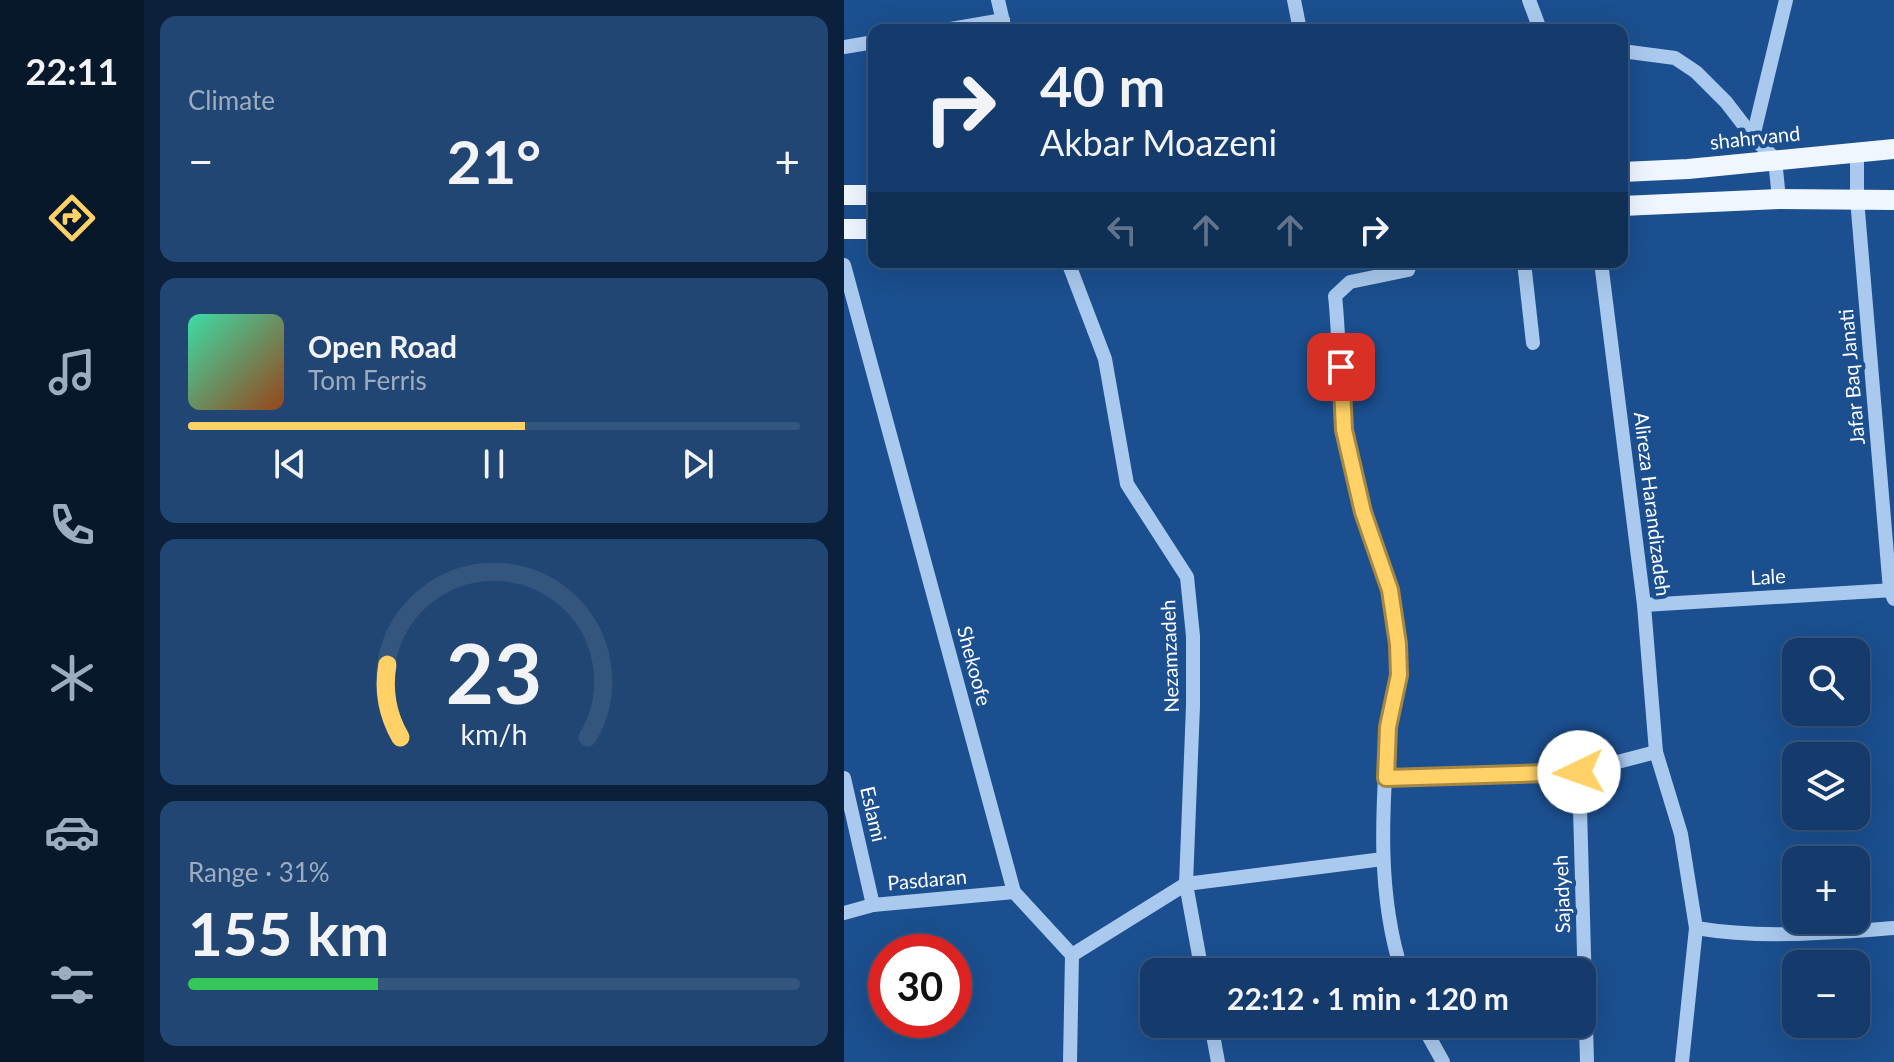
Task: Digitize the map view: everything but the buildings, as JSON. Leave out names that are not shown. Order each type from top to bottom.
[{"type":"main road","name":"shahrvand","points":[[1628,172],[1894,149]]},
{"type":"main road","points":[[844,195],[868,195]]},
{"type":"main road","points":[[1628,206],[1779,199],[1894,200]]},
{"type":"main road","points":[[844,229],[868,229]]},
{"type":"street","points":[[998,0],[1004,24]]},
{"type":"street","points":[[1294,0],[1299,24]]},
{"type":"street","points":[[1529,0],[1538,24]]},
{"type":"street","points":[[1753,137],[1786,0]]},
{"type":"street","points":[[844,47],[868,43]]},
{"type":"street","points":[[1628,52],[1675,58],[1696,72],[1775,159],[1779,199]]},
{"type":"street","name":"Jafar Baq Janati","points":[[1857,151],[1857,199],[1893,593]]},
{"type":"street","name":"Shekoofe","points":[[844,265],[1014,892],[1072,955]]},
{"type":"street","name":"Nezamzadeh","points":[[1070,268],[1105,359],[1127,484],[1187,577],[1193,636],[1193,706],[1186,884],[1199,958]]},
{"type":"street","points":[[1397,958],[1383,859],[1388,727],[1399,675],[1398,644],[1390,590],[1363,512],[1344,430],[1335,296],[1350,282],[1409,268]]},
{"type":"street","points":[[1525,268],[1533,343]]},
{"type":"street","name":"Alireza Harandizadeh","points":[[1602,268],[1644,605],[1656,752],[1681,834],[1696,928],[1682,1062]]},
{"type":"street","name":"Lale","points":[[1644,605],[1893,593]]},
{"type":"street","points":[[1386,778],[1579,772],[1656,752]]},
{"type":"street","name":"Sajadyeh","points":[[1579,772],[1587,1062]]},
{"type":"street","name":"Eslami","points":[[844,778],[873,905]]},
{"type":"street","points":[[1070,1062],[1072,955],[1186,884],[1383,859]]},
{"type":"street","name":"Pasdaran","points":[[844,913],[873,905],[1014,892]]},
{"type":"street","points":[[1696,928],[1731,934],[1827,933],[1894,928]]},
{"type":"street","points":[[1214,1038],[1218,1062]]},
{"type":"street","points":[[1430,1038],[1443,1062]]},
{"type":"route","points":[[1341,367],[1344,430],[1363,512],[1390,590],[1398,644],[1399,675],[1388,727],[1386,778],[1579,772]]}]
